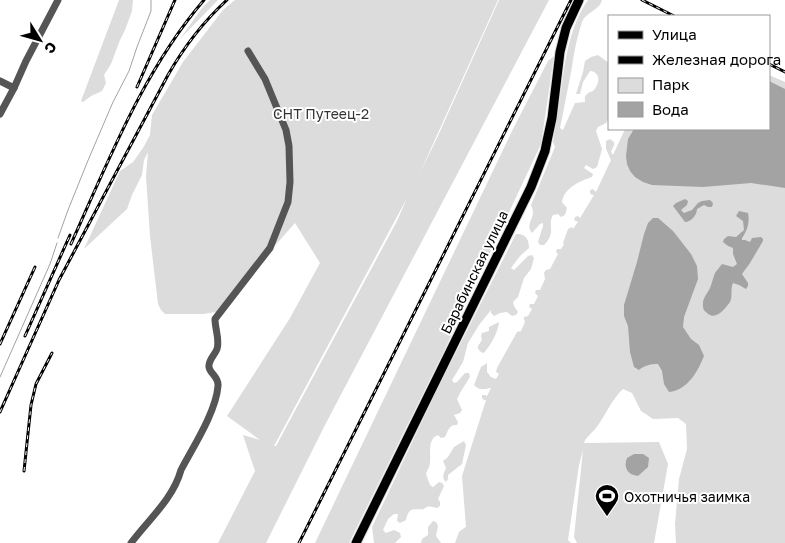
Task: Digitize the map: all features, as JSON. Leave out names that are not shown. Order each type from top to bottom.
[{"type":"main road","name":"Барабинская улица","points":[[357,543],[531,187],[545,152],[552,118],[560,52],[566,28],[578,0]]},
{"type":"street","points":[[0,114],[58,0]]},
{"type":"street","points":[[131,543],[171,494],[181,470],[210,414],[218,387],[218,381],[208,368],[216,350],[215,319],[270,248],[288,202],[290,173],[289,146],[286,130],[265,79],[248,51]]},
{"type":"street","points":[[0,81],[14,88]]},
{"type":"green space","points":[[119,0],[133,0],[132,11],[111,64],[104,75],[106,83],[102,91],[83,102],[81,101]]},
{"type":"green space","points":[[210,0],[218,0],[180,39],[202,8]]},
{"type":"green space","name":"СНТ Путеец-2","points":[[235,0],[498,0],[419,175],[499,0],[549,0],[326,423],[266,543],[218,543],[255,471],[243,435],[260,440],[227,416],[290,318],[320,263],[295,223],[216,312],[165,314],[158,304],[150,236],[146,176],[148,152],[144,160],[142,175],[127,209],[84,249],[120,171],[133,162],[150,135],[152,115],[183,62],[223,10]],"holes":[[[407,198],[397,221],[276,446],[274,446]]]},
{"type":"green space","points":[[588,0],[602,0],[599,6],[582,22],[560,128],[563,130],[575,103],[585,102],[586,95],[596,87],[598,76],[590,71],[583,82],[580,94],[576,94],[585,61],[598,55],[608,62],[608,120],[606,123],[598,127],[596,131],[602,149],[597,167],[593,169],[586,165],[584,168],[593,174],[592,177],[569,189],[562,202],[567,208],[565,215],[561,217],[558,214],[553,215],[550,236],[544,245],[540,245],[538,242],[543,223],[532,233],[529,228],[533,213],[531,205],[555,147],[553,142],[568,51],[573,29]]},
{"type":"green space","points":[[554,56],[541,144],[444,351],[349,543],[315,543],[513,129],[548,61]]},
{"type":"green space","points":[[770,75],[785,82],[785,543],[676,543],[675,524],[679,479],[687,449],[686,424],[678,418],[653,419],[641,411],[632,393],[623,389],[584,443],[659,442],[668,464],[654,543],[577,543],[574,537],[583,450],[568,540],[571,543],[455,543],[459,532],[466,527],[462,476],[486,400],[482,398],[482,395],[487,396],[491,388],[480,389],[474,385],[481,367],[487,363],[487,372],[496,379],[499,374],[496,372],[497,368],[517,332],[521,331],[525,322],[524,317],[528,316],[532,309],[529,307],[530,304],[534,304],[538,296],[535,293],[536,290],[540,290],[545,279],[544,273],[550,269],[558,254],[556,252],[557,249],[561,249],[564,244],[568,229],[572,227],[573,229],[578,222],[574,220],[575,217],[578,216],[580,218],[594,195],[590,193],[590,190],[593,189],[596,192],[611,160],[606,149],[606,141],[610,139],[614,142],[611,152],[613,155],[625,130],[770,130]]},
{"type":"green space","points":[[516,234],[526,238],[529,248],[511,268],[514,270],[528,256],[532,255],[534,258],[531,269],[524,278],[518,297],[513,302],[518,312],[512,316],[507,312],[494,316],[491,310],[479,325],[468,343],[463,362],[452,380],[454,383],[457,382],[465,373],[469,373],[470,377],[457,399],[462,410],[454,415],[458,422],[457,425],[450,427],[445,437],[441,438],[438,435],[431,443],[430,464],[426,474],[430,485],[433,487],[439,482],[444,486],[438,499],[440,506],[437,508],[429,507],[412,510],[406,520],[400,523],[397,521],[398,514],[394,514],[388,519],[383,530],[386,533],[394,530],[400,533],[401,537],[395,543],[374,543],[372,527],[437,390]]},
{"type":"green space","points":[[499,322],[492,342],[484,353],[481,352],[478,346],[482,340],[482,333],[489,331],[489,327]]},
{"type":"green space","points":[[464,441],[466,445],[462,464],[448,475],[446,482],[443,477],[446,468],[443,461],[454,447]]},
{"type":"green space","points":[[433,521],[438,526],[436,536],[441,543],[421,543],[422,539],[428,535],[428,527]]},
{"type":"water","points":[[770,82],[785,89],[785,188],[751,183],[703,187],[652,185],[635,177],[630,171],[626,156],[628,139],[633,130],[770,130]]},
{"type":"water","points":[[685,199],[688,201],[687,205],[681,210],[684,213],[692,210],[702,201],[710,200],[713,203],[712,207],[704,205],[697,209],[693,218],[685,222],[673,206]]},
{"type":"water","points":[[739,211],[748,213],[749,216],[748,226],[742,240],[750,242],[752,238],[761,237],[763,241],[742,274],[748,283],[746,289],[733,283],[731,300],[728,305],[720,313],[713,316],[709,315],[704,310],[703,303],[715,273],[722,264],[733,267],[737,264],[733,248],[723,242],[728,236],[736,237],[744,230],[743,221],[736,216]]},
{"type":"water","points":[[653,218],[658,218],[673,231],[691,254],[697,266],[698,279],[684,317],[683,327],[691,339],[699,345],[704,356],[699,368],[687,384],[682,388],[669,392],[664,384],[662,371],[658,364],[648,365],[639,370],[634,367],[630,352],[628,326],[624,316],[624,305],[644,234],[648,223]]},
{"type":"water","points":[[634,454],[643,454],[649,458],[648,467],[638,476],[631,474],[626,468],[627,458]]},
{"type":"waterway","points":[[58,238],[89,158],[113,102],[129,71],[151,11],[151,0]]},
{"type":"waterway","points":[[0,377],[50,264],[57,243]]},
{"type":"railway","points":[[137,87],[175,0]]},
{"type":"railway","points":[[71,244],[145,86],[182,27],[204,0]]},
{"type":"railway","points":[[0,412],[59,280],[168,75],[194,35],[227,0]]},
{"type":"railway","points":[[299,543],[571,0]]},
{"type":"railway","points":[[642,0],[672,15]]},
{"type":"railway","points":[[770,64],[785,72]]},
{"type":"railway","points":[[25,336],[70,235]]},
{"type":"railway","points":[[0,344],[35,267]]},
{"type":"railway","points":[[24,471],[31,405],[36,384],[52,353]]},
{"type":"place","name":"Охотничья заимка","points":[[607,517]]}]
